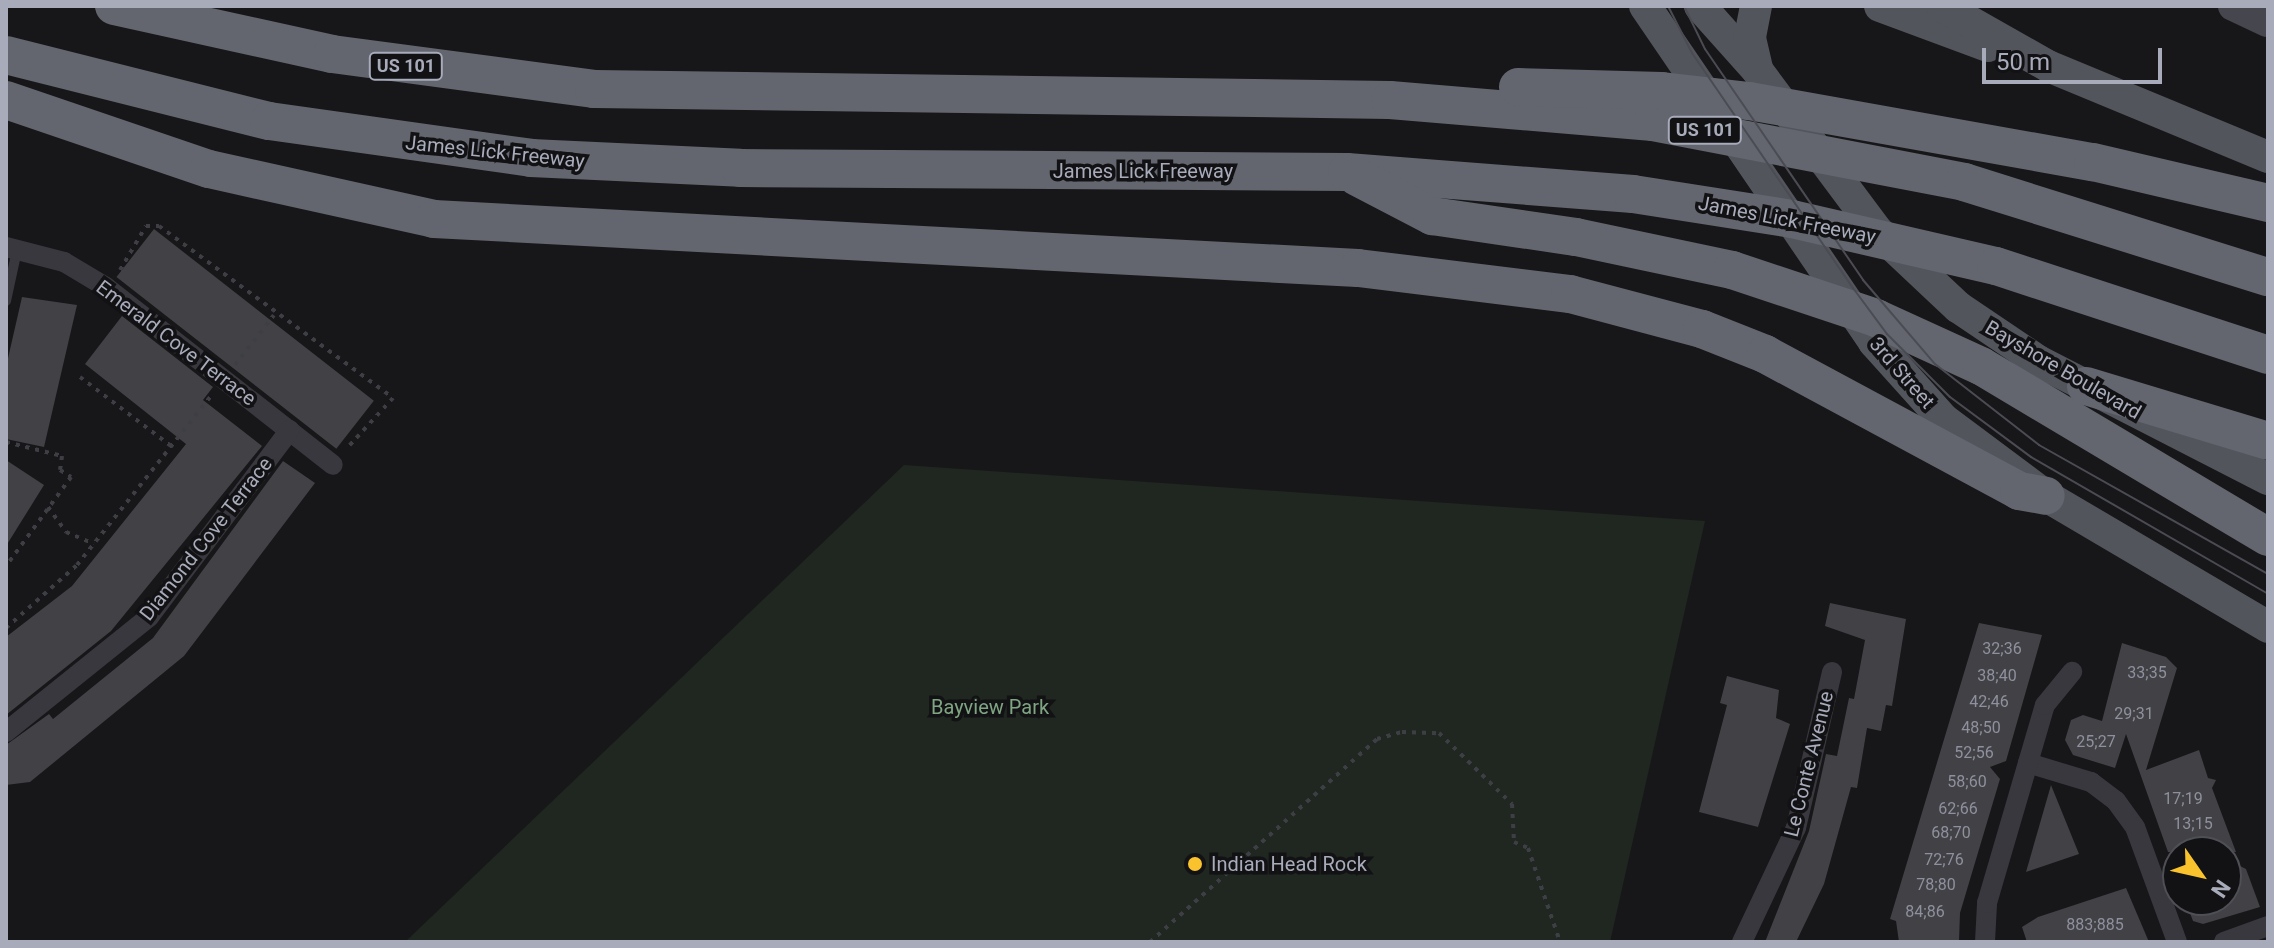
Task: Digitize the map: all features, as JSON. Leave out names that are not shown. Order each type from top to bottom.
[{"type":"highway","name":"US 101","points":[[114,6],[332,54],[594,89],[1337,99],[1574,113],[1824,151],[2014,195],[2268,277]]},
{"type":"highway","name":"James Lick Freeway","points":[[6,55],[269,121],[531,158],[740,168],[1347,172],[1555,185],[1792,219],[1996,266],[2268,355]]},
{"type":"highway","points":[[1337,99],[1498,87],[1662,91],[2093,162],[2268,203]]},
{"type":"highway","points":[[6,100],[209,169],[434,219],[1358,268],[1570,294],[1702,329],[1765,354],[2019,491],[2046,496]]},
{"type":"highway","points":[[1347,172],[1432,216],[1676,258],[1876,318],[1992,372],[2268,537]]},
{"type":"highway","points":[[2086,386],[2268,441]]},
{"type":"main road","name":"3rd Street","points":[[1645,6],[1906,382],[1943,419],[2046,496],[2268,627]]},
{"type":"main road","points":[[1880,6],[2048,66],[2268,157]]},
{"type":"main road","points":[[1942,6],[2048,66]]},
{"type":"main road","points":[[2233,6],[2268,22]]},
{"type":"main road","name":"Bayshore Boulevard","points":[[1703,10],[1757,70],[1847,193],[1914,270],[1998,336],[2086,386],[2268,479]]},
{"type":"main road","points":[[1754,14],[1757,70]]},
{"type":"street","name":"Emerald Cove Terrace","points":[[12,248],[64,262],[106,287],[333,465]]},
{"type":"street","name":"Diamond Cove Terrace","points":[[6,732],[149,617],[290,430]]},
{"type":"street","name":"Le Conte Avenue","points":[[1742,942],[1796,828],[1832,672]]},
{"type":"street","points":[[1985,942],[1987,903],[2045,705],[2072,672]]},
{"type":"street","points":[[2028,763],[2091,782],[2116,801],[2135,827],[2177,942]]},
{"type":"street","points":[[2224,942],[2268,926]]},
{"type":"lane","points":[[6,301],[12,248]]},
{"type":"path","points":[[106,287],[146,226],[159,226],[274,315],[393,398],[333,465]]},
{"type":"path","points":[[6,628],[94,544],[274,315]]},
{"type":"path","points":[[80,377],[171,446]]},
{"type":"path","points":[[6,442],[62,456],[60,470],[71,477],[6,566]]},
{"type":"path","points":[[48,507],[66,532],[94,544]]},
{"type":"path","points":[[1150,942],[1377,739],[1402,732],[1439,733],[1512,804],[1514,842],[1528,848],[1560,942]]},
{"type":"green space","name":"Bayview Park","points":[[904,465],[1705,521],[1610,942],[405,942]]},
{"type":"building","points":[[154,229],[374,401],[336,449],[116,277]]},
{"type":"building","points":[[22,297],[77,305],[44,447],[6,439],[6,367]]},
{"type":"building","points":[[122,316],[213,387],[203,400],[262,446],[111,631],[6,715],[6,637],[72,586],[186,444],[85,364]]},
{"type":"building","points":[[6,460],[44,485],[6,546]]},
{"type":"building","points":[[283,461],[315,483],[184,656],[30,782],[6,785],[6,745],[49,714],[53,719],[153,638]]},
{"type":"building","points":[[1830,603],[1906,619],[1892,706],[1886,705],[1881,731],[1867,728],[1857,788],[1851,787],[1824,884],[1796,942],[1765,942],[1809,831],[1826,754],[1837,756],[1849,698],[1854,699],[1865,640],[1825,626]]},
{"type":"building","points":[[1979,623],[2042,635],[2006,761],[1990,767],[2000,779],[1960,913],[1959,942],[1899,942],[1896,921],[1890,919]]},
{"type":"building","points":[[2122,643],[2166,657],[2177,668],[2146,770],[2199,750],[2208,778],[2216,780],[2212,788],[2230,836],[2162,836],[2126,734],[2115,768],[2073,755],[2065,740],[2071,720],[2083,715],[2102,721]]},
{"type":"building","points":[[1727,676],[1779,690],[1776,718],[1790,724],[1758,827],[1699,812],[1727,705],[1720,703]]},
{"type":"building","points":[[2051,785],[2079,854],[2026,872]]},
{"type":"building","points":[[2242,867],[2246,869],[2260,907],[2242,912]]},
{"type":"building","points":[[2126,888],[2149,942],[2027,942],[2022,927],[2038,917]]},
{"type":"building","points":[[2191,916],[2230,916],[2203,924],[2193,921]]},
{"type":"tram line","points":[[1668,6],[1692,53],[1853,288],[1887,334],[1950,397],[2031,457],[2268,594]]},
{"type":"tram line","points":[[1684,6],[1705,49],[1863,280],[1935,364],[2039,445],[2268,574]]},
{"type":"place","name":"Indian Head Rock","points":[[1195,864]]}]
